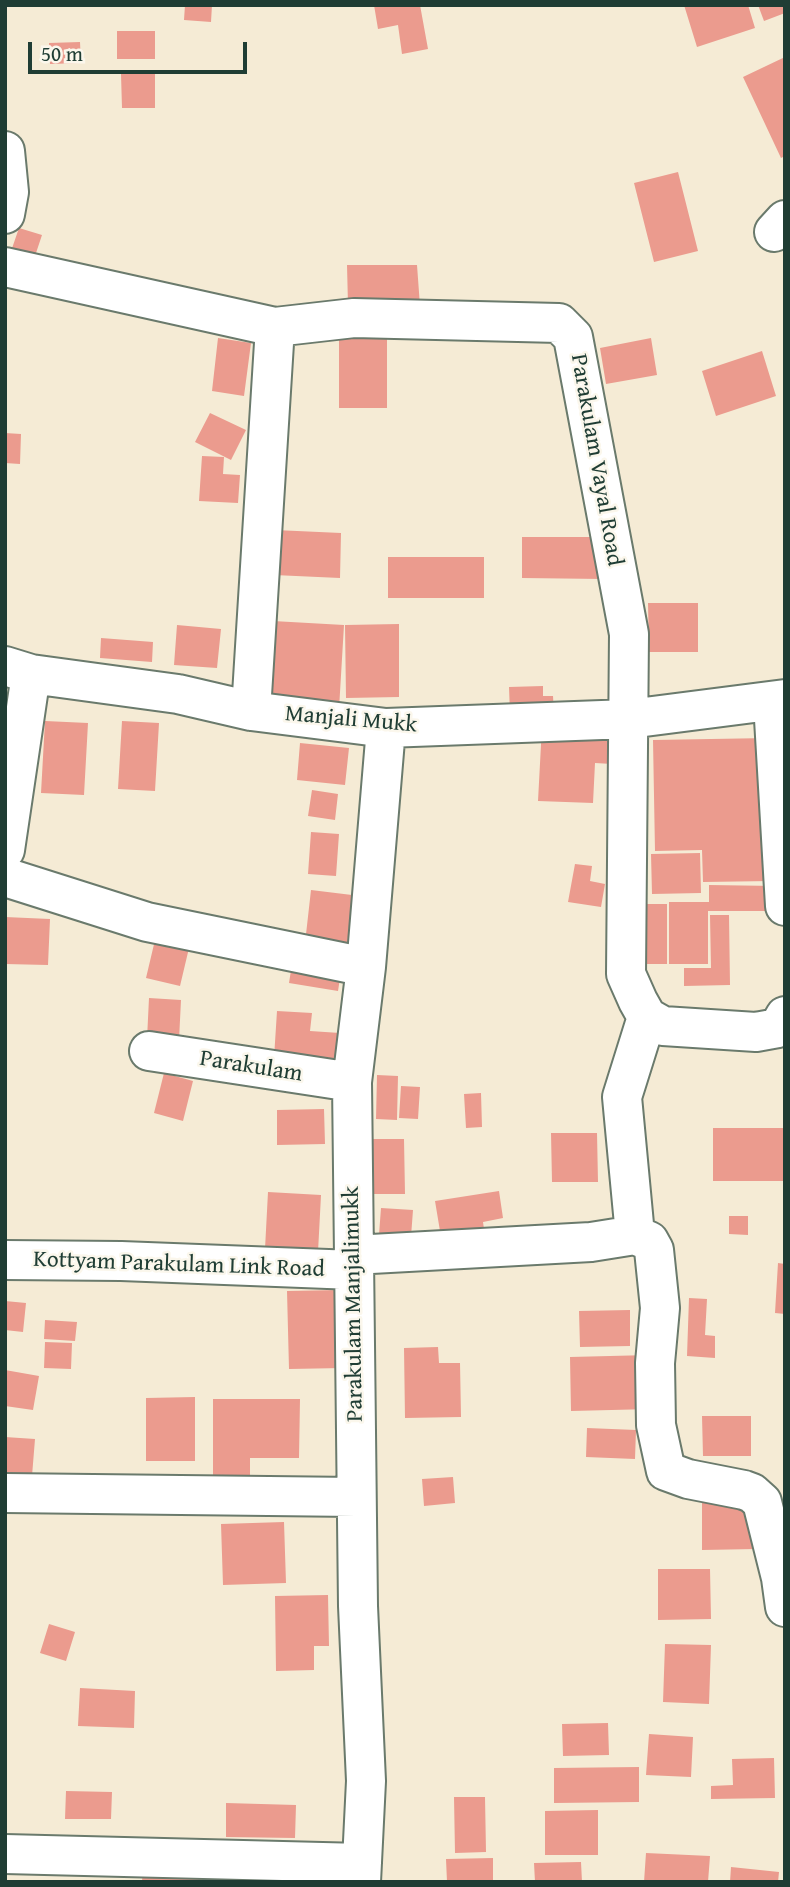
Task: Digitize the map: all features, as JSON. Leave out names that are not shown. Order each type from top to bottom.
[{"type":"street","points":[[5,151],[9,191],[5,214]]},
{"type":"street","name":"Parakulam Vayal Road","points":[[5,267],[275,327],[354,318],[537,321],[559,323],[573,337],[629,634],[626,974],[648,1017]]},
{"type":"street","points":[[251,711],[275,327]]},
{"type":"street","points":[[5,850],[18,670]]},
{"type":"street","name":"Manjali Mukk","points":[[18,670],[178,694],[251,711],[386,728],[629,719],[779,700]]},
{"type":"street","points":[[779,700],[785,906]]},
{"type":"street","name":"Parakulam Manjalimukk","points":[[361,1872],[366,1782],[358,1606],[352,1082],[366,967],[386,728]]},
{"type":"street","points":[[5,877],[147,922],[366,967]]},
{"type":"street","points":[[785,1016],[778,1028],[756,1032],[663,1026],[648,1017],[622,1097],[635,1236],[649,1241],[654,1250],[660,1308],[655,1363],[656,1426],[666,1471],[688,1479],[744,1490],[762,1502],[781,1578],[785,1607]]},
{"type":"street","name":"Parakulam","points":[[149,1051],[352,1082]]},
{"type":"street","name":"Kottyam Parakulam Link Road","points":[[5,1260],[353,1263],[635,1236]]},
{"type":"street","points":[[5,1493],[356,1497]]},
{"type":"street","points":[[5,1854],[361,1872]]},
{"type":"building","points":[[185,5],[212,5],[211,22],[184,20]]},
{"type":"building","points":[[374,5],[420,5],[428,49],[402,54],[398,25],[378,29]]},
{"type":"building","points":[[684,5],[748,5],[755,28],[697,47]]},
{"type":"building","points":[[758,5],[785,5],[785,13],[764,21]]},
{"type":"building","points":[[117,31],[155,31],[155,59],[117,59]]},
{"type":"building","points":[[80,42],[81,63],[50,64],[49,43]]},
{"type":"building","points":[[785,57],[785,156],[781,158],[743,77]]},
{"type":"building","points":[[155,73],[155,108],[122,108],[121,74]]},
{"type":"building","points":[[678,172],[698,251],[654,262],[634,183]]},
{"type":"building","points":[[19,228],[42,235],[32,265],[9,257]]},
{"type":"building","points":[[347,265],[417,265],[420,306],[348,305]]},
{"type":"building","points":[[387,337],[387,408],[339,408],[339,338]]},
{"type":"building","points":[[218,338],[251,343],[244,396],[212,391]]},
{"type":"building","points":[[651,338],[657,375],[606,384],[600,348]]},
{"type":"building","points":[[762,351],[776,396],[716,416],[702,371]]},
{"type":"building","points":[[210,413],[246,430],[231,460],[195,442]]},
{"type":"building","points":[[5,433],[21,434],[20,464],[5,463]]},
{"type":"building","points":[[202,456],[224,457],[223,474],[240,475],[238,503],[199,501]]},
{"type":"building","points":[[275,530],[341,533],[340,578],[274,575]]},
{"type":"building","points":[[522,537],[603,537],[603,579],[522,578]]},
{"type":"building","points":[[388,557],[484,557],[484,598],[388,598]]},
{"type":"building","points":[[648,603],[698,603],[698,652],[649,652]]},
{"type":"building","points":[[273,621],[344,625],[339,709],[269,705]]},
{"type":"building","points":[[399,624],[399,697],[346,698],[345,625]]},
{"type":"building","points":[[177,625],[221,629],[217,668],[174,665]]},
{"type":"building","points":[[101,638],[153,642],[152,662],[100,658]]},
{"type":"building","points":[[543,686],[543,696],[553,696],[554,713],[510,714],[509,687]]},
{"type":"building","points":[[45,721],[88,723],[84,795],[41,793]]},
{"type":"building","points":[[122,721],[159,723],[155,791],[118,789]]},
{"type":"building","points":[[542,726],[613,729],[612,764],[595,763],[593,803],[538,801]]},
{"type":"building","points":[[769,738],[771,881],[703,882],[702,850],[655,851],[653,740]]},
{"type":"building","points":[[300,743],[349,748],[345,785],[297,780]]},
{"type":"building","points":[[312,790],[338,794],[335,820],[308,816]]},
{"type":"building","points":[[311,832],[339,834],[336,876],[308,874]]},
{"type":"building","points":[[700,853],[701,893],[652,894],[651,854]]},
{"type":"building","points":[[575,864],[592,866],[590,881],[605,884],[601,907],[568,902]]},
{"type":"building","points":[[709,885],[776,886],[776,911],[708,911],[708,964],[669,964],[669,902],[709,902]]},
{"type":"building","points":[[311,890],[352,895],[346,957],[304,952]]},
{"type":"building","points":[[633,904],[667,904],[667,964],[633,964]]},
{"type":"building","points":[[710,915],[729,915],[730,985],[684,986],[684,968],[711,968]]},
{"type":"building","points":[[5,917],[50,919],[48,965],[5,964]]},
{"type":"building","points":[[155,940],[189,948],[180,986],[146,978]]},
{"type":"building","points":[[292,964],[341,972],[338,991],[289,983]]},
{"type":"building","points":[[149,998],[181,1000],[179,1040],[147,1039]]},
{"type":"building","points":[[277,1011],[312,1013],[310,1031],[355,1034],[353,1062],[274,1058]]},
{"type":"building","points":[[164,1073],[193,1081],[183,1121],[154,1113]]},
{"type":"building","points":[[377,1075],[398,1076],[397,1120],[376,1119]]},
{"type":"building","points":[[401,1086],[420,1087],[418,1119],[399,1118]]},
{"type":"building","points":[[481,1093],[482,1127],[466,1128],[464,1094]]},
{"type":"building","points":[[324,1109],[325,1144],[277,1145],[277,1110]]},
{"type":"building","points":[[713,1128],[785,1128],[785,1181],[713,1181]]},
{"type":"building","points":[[551,1133],[597,1133],[598,1182],[552,1182]]},
{"type":"building","points":[[367,1139],[404,1139],[405,1194],[368,1194]]},
{"type":"building","points":[[499,1191],[503,1218],[483,1222],[485,1236],[442,1243],[435,1201]]},
{"type":"building","points":[[268,1192],[321,1195],[318,1252],[265,1249]]},
{"type":"building","points":[[381,1208],[413,1210],[410,1250],[378,1248]]},
{"type":"building","points":[[729,1216],[748,1216],[748,1235],[729,1234]]},
{"type":"building","points":[[778,1263],[785,1264],[785,1314],[775,1313]]},
{"type":"building","points":[[341,1290],[343,1368],[289,1369],[287,1291]]},
{"type":"building","points":[[689,1298],[707,1299],[705,1335],[715,1336],[715,1358],[687,1356]]},
{"type":"building","points":[[5,1301],[26,1303],[23,1332],[5,1330]]},
{"type":"building","points":[[630,1310],[630,1346],[580,1347],[579,1311]]},
{"type":"building","points":[[45,1320],[77,1322],[75,1341],[44,1339]]},
{"type":"building","points":[[45,1342],[72,1343],[71,1369],[44,1368]]},
{"type":"building","points":[[438,1347],[439,1363],[460,1363],[461,1417],[405,1418],[404,1348]]},
{"type":"building","points":[[650,1355],[652,1409],[571,1411],[570,1357]]},
{"type":"building","points":[[5,1370],[39,1376],[33,1410],[5,1406]]},
{"type":"building","points":[[195,1397],[195,1461],[146,1461],[146,1398]]},
{"type":"building","points":[[213,1399],[300,1399],[299,1458],[250,1458],[250,1479],[213,1479]]},
{"type":"building","points":[[702,1416],[751,1416],[751,1456],[703,1456]]},
{"type":"building","points":[[587,1428],[636,1430],[635,1459],[586,1457]]},
{"type":"building","points":[[5,1437],[35,1439],[32,1476],[5,1474]]},
{"type":"building","points":[[453,1477],[455,1503],[424,1506],[422,1479]]},
{"type":"building","points":[[755,1493],[756,1549],[702,1550],[702,1494]]},
{"type":"building","points":[[284,1522],[286,1583],[223,1585],[221,1524]]},
{"type":"building","points":[[658,1569],[710,1569],[711,1619],[658,1620]]},
{"type":"building","points":[[328,1595],[329,1646],[314,1646],[314,1670],[276,1671],[275,1596]]},
{"type":"building","points":[[49,1624],[75,1632],[66,1661],[40,1653]]},
{"type":"building","points":[[665,1644],[711,1645],[709,1704],[663,1702]]},
{"type":"building","points":[[80,1688],[135,1691],[134,1728],[78,1726]]},
{"type":"building","points":[[608,1723],[609,1755],[563,1756],[562,1724]]},
{"type":"building","points":[[649,1734],[693,1737],[691,1777],[646,1775]]},
{"type":"building","points":[[774,1758],[775,1798],[711,1799],[711,1786],[733,1785],[732,1759]]},
{"type":"building","points":[[639,1767],[639,1802],[554,1803],[554,1768]]},
{"type":"building","points":[[66,1791],[112,1792],[111,1819],[65,1819]]},
{"type":"building","points":[[454,1797],[485,1797],[486,1852],[455,1853]]},
{"type":"building","points":[[226,1803],[296,1805],[295,1838],[226,1837]]},
{"type":"building","points":[[598,1810],[598,1855],[545,1855],[545,1811]]},
{"type":"building","points":[[646,1853],[710,1856],[708,1882],[644,1882]]},
{"type":"building","points":[[493,1858],[493,1882],[447,1882],[446,1859]]},
{"type":"building","points":[[581,1862],[582,1882],[535,1882],[534,1863]]},
{"type":"building","points":[[143,1865],[202,1869],[201,1882],[142,1882]]},
{"type":"building","points":[[731,1867],[779,1872],[778,1882],[730,1882]]}]
